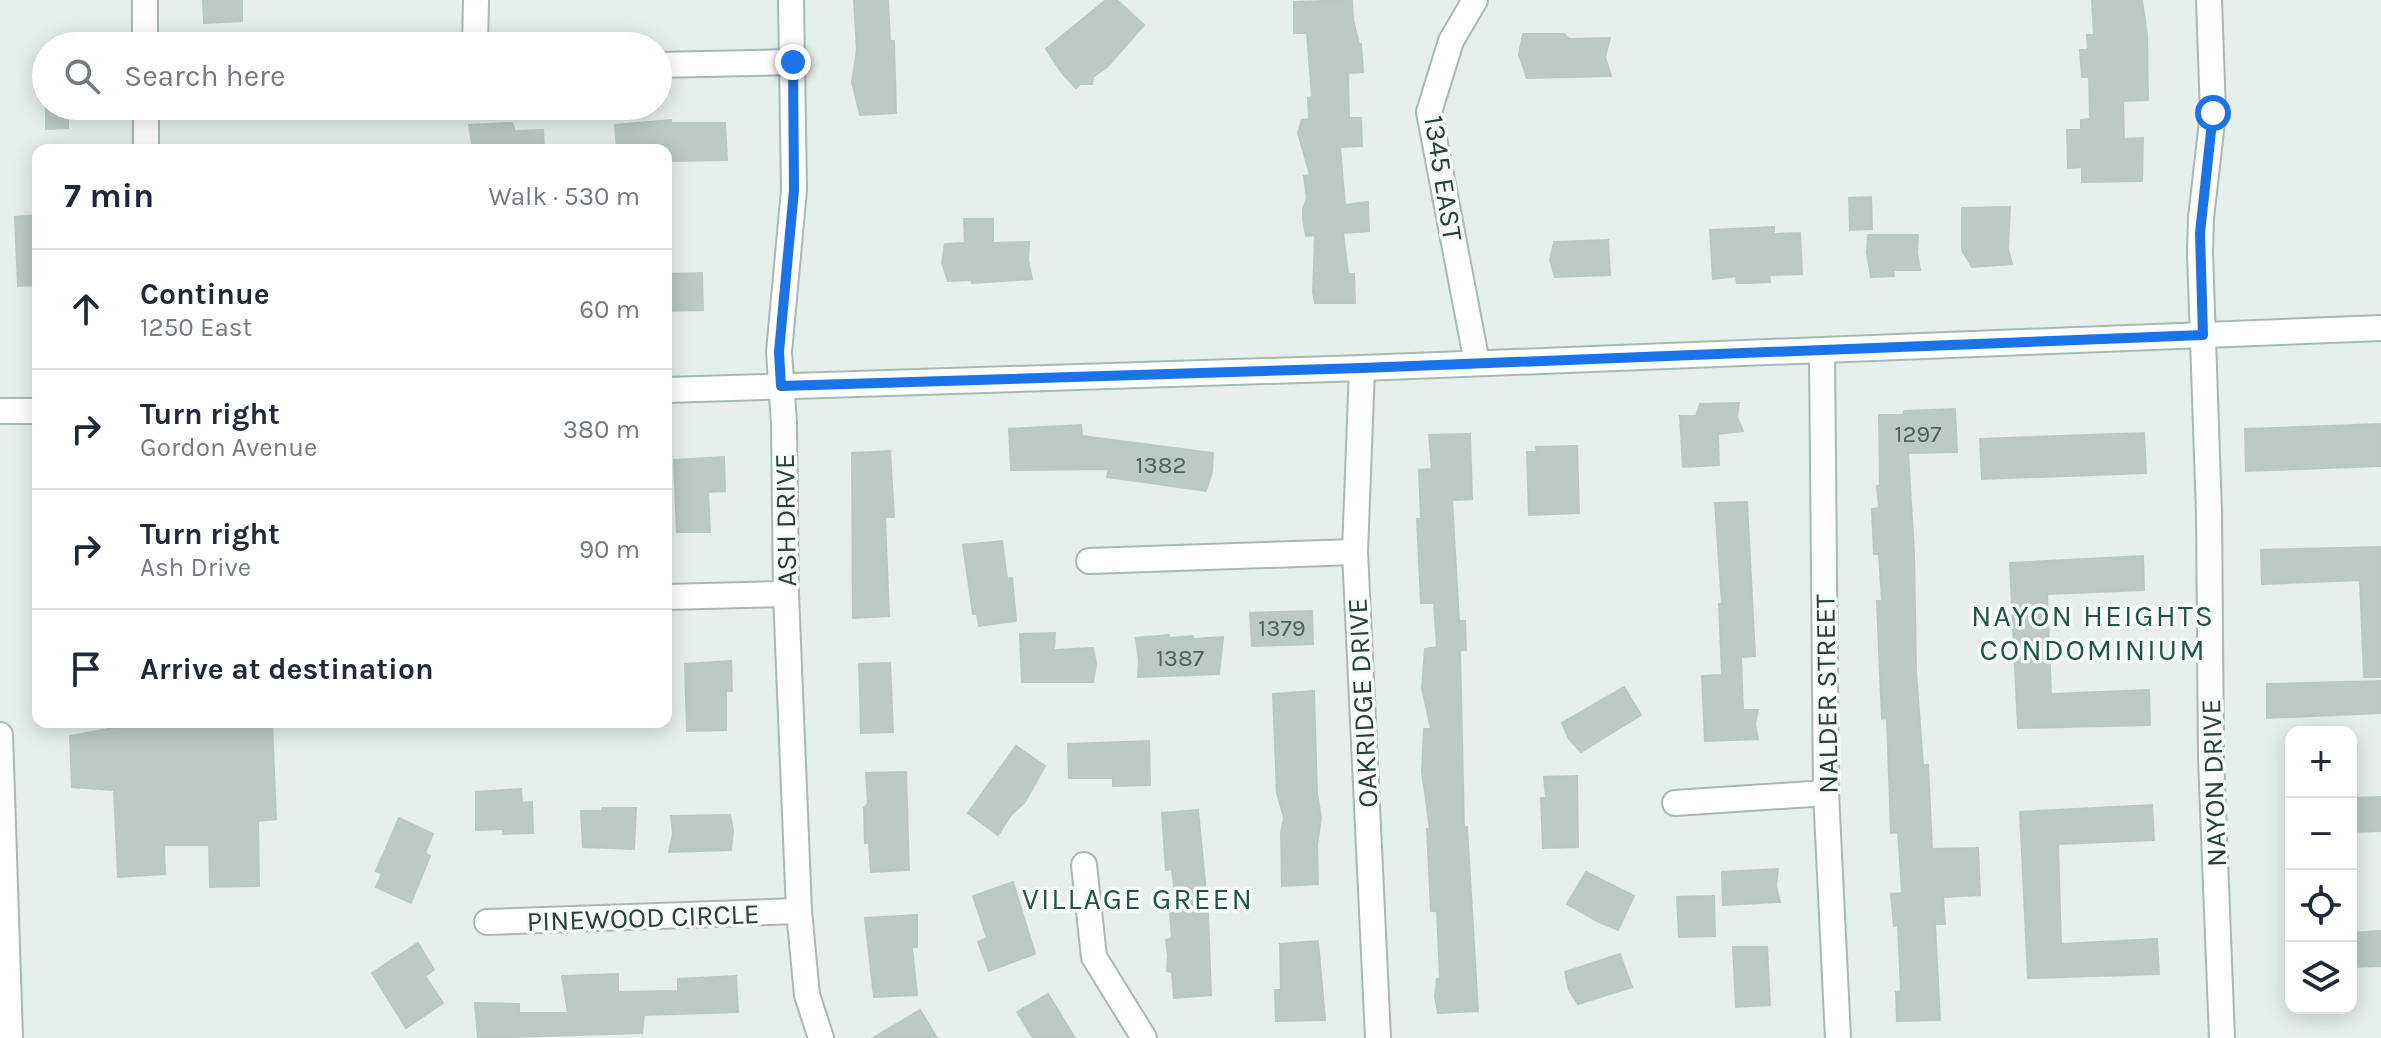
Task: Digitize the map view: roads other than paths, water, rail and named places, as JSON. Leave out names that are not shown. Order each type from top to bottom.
[{"type":"street","points":[[145,0],[145,32]]},
{"type":"street","points":[[475,32],[476,0]]},
{"type":"street","name":"ASH DRIVE","points":[[791,0],[794,190],[779,352],[799,911],[807,995],[821,1038]]},
{"type":"street","name":"1345 EAST","points":[[1475,0],[1451,41],[1429,112],[1477,363]]},
{"type":"street","name":"NAYON DRIVE","points":[[2209,0],[2213,113],[2200,233],[2209,513],[2211,758],[2222,1038]]},
{"type":"street","points":[[672,65],[793,62]]},
{"type":"street","points":[[146,120],[146,144]]},
{"type":"street","points":[[672,390],[1362,368],[2381,328]]},
{"type":"street","name":"NALDER STREET","points":[[1822,350],[1826,793],[1838,1038]]},
{"type":"street","name":"OAKRIDGE DRIVE","points":[[1362,368],[1355,552],[1378,1038]]},
{"type":"street","points":[[0,411],[32,411]]},
{"type":"street","points":[[1089,561],[1355,552]]},
{"type":"street","points":[[672,597],[786,594]]},
{"type":"street","points":[[0,735],[10,1038]]},
{"type":"street","points":[[1675,803],[1826,793]]},
{"type":"street","points":[[1084,865],[1094,957],[1144,1038]]},
{"type":"street","name":"PINEWOOD CIRCLE","points":[[487,922],[799,911]]},
{"type":"district","name":"NAYON HEIGHTS CONDOMINIUM","points":[[2093,633]]},
{"type":"district","name":"VILLAGE GREEN","points":[[1138,899]]}]
